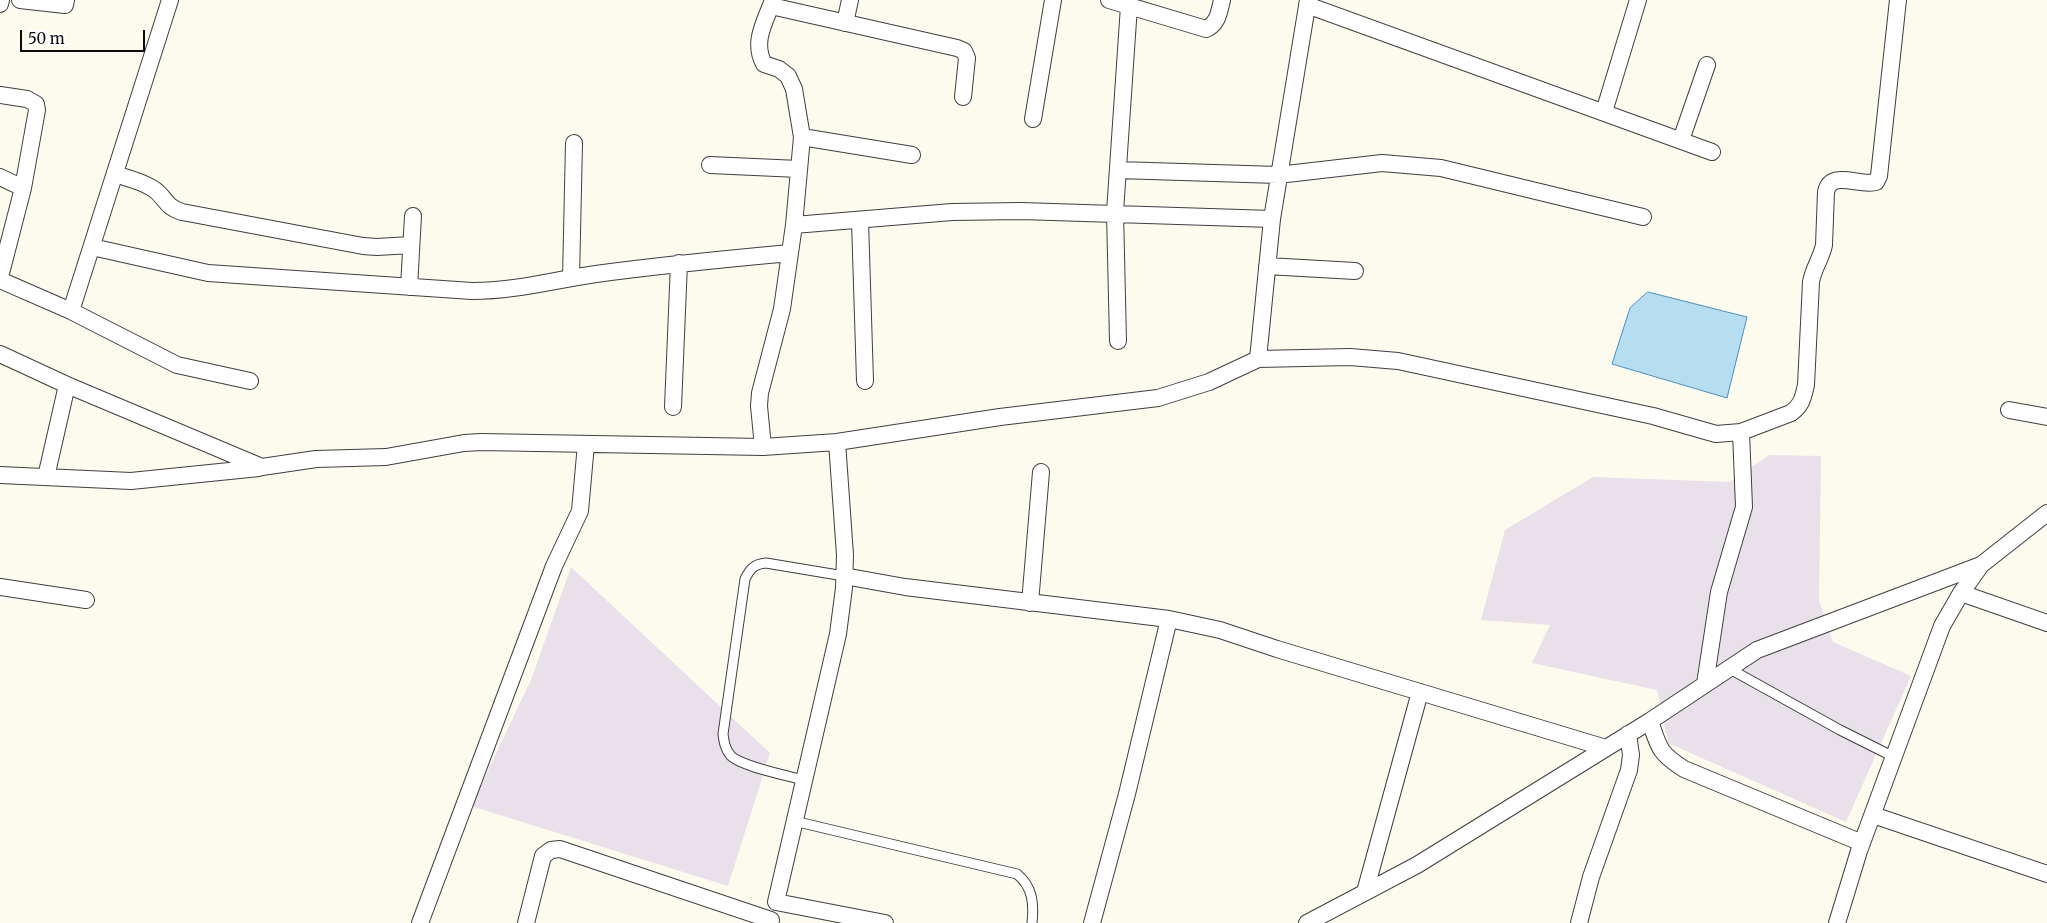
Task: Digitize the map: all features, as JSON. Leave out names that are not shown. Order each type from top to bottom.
[{"type":"street","points":[[0,4],[1,0]]},
{"type":"street","points":[[20,0],[66,5],[66,0]]},
{"type":"street","points":[[71,311],[170,0]]},
{"type":"street","points":[[845,23],[850,0]]},
{"type":"street","points":[[1033,119],[1053,0]]},
{"type":"street","points":[[1109,0],[1206,29],[1212,27],[1217,20],[1222,0]]},
{"type":"street","points":[[1604,112],[1638,0]]},
{"type":"street","points":[[0,475],[131,481],[262,467],[316,459],[386,458],[464,443],[763,447],[837,442],[1000,417],[1158,398],[1208,382],[1258,359],[1350,357],[1398,361],[1661,418],[1716,434],[1742,432],[1791,413],[1798,408],[1803,400],[1806,385],[1811,282],[1812,274],[1824,246],[1827,186],[1832,181],[1839,179],[1869,184],[1876,182],[1879,176],[1898,0]]},
{"type":"street","points":[[1258,359],[1278,175],[1308,2],[1712,152]]},
{"type":"street","points":[[763,447],[759,406],[760,393],[782,309],[794,225],[802,137],[794,89],[788,76],[779,69],[764,64],[759,54],[759,40],[772,3],[845,23],[964,51],[968,64],[963,97]]},
{"type":"street","points":[[1118,341],[1115,212],[1129,6]]},
{"type":"street","points":[[1680,140],[1707,65]]},
{"type":"street","points":[[0,95],[27,99],[36,104],[37,110],[23,188],[0,278],[71,311],[177,365],[250,381]]},
{"type":"street","points":[[802,137],[912,156]]},
{"type":"street","points":[[571,278],[574,143]]},
{"type":"street","points":[[1118,170],[1278,175],[1382,163],[1415,165],[1442,168],[1643,217]]},
{"type":"street","points":[[710,165],[799,169]]},
{"type":"street","points":[[115,174],[154,188],[166,204],[182,212],[363,246],[411,245]]},
{"type":"street","points":[[0,177],[23,188]]},
{"type":"street","points":[[794,225],[952,212],[1022,210],[1272,219]]},
{"type":"street","points":[[409,287],[413,216]]},
{"type":"street","points":[[860,221],[865,381]]},
{"type":"street","points":[[92,247],[208,273],[496,291],[679,262],[790,253]]},
{"type":"street","points":[[673,407],[679,262]]},
{"type":"street","points":[[1267,266],[1355,271]]},
{"type":"street","points":[[0,354],[67,385],[262,467]]},
{"type":"street","points":[[46,477],[67,385]]},
{"type":"street","points":[[2009,410],[2047,417]]},
{"type":"street","points":[[1705,684],[1719,592],[1744,507],[1742,432]]},
{"type":"street","points":[[526,923],[543,856],[551,850],[560,849],[771,922],[838,634],[845,556],[837,442]]},
{"type":"street","points":[[420,923],[554,566],[580,510],[586,444]]},
{"type":"street","points":[[1030,602],[1041,472]]},
{"type":"street","points":[[1837,923],[1862,843],[1942,626],[1961,593],[1981,565],[2047,513]]},
{"type":"street","points":[[1307,923],[1417,865],[1650,721],[1757,650],[1981,565]]},
{"type":"street","points":[[844,576],[905,587],[1169,619],[1220,630],[1277,649],[1606,748]]},
{"type":"street","points":[[0,587],[86,600]]},
{"type":"street","points":[[1961,593],[2047,624]]},
{"type":"street","points":[[1092,923],[1127,794],[1169,619]]},
{"type":"street","points":[[1365,892],[1420,692]]},
{"type":"street","points":[[1650,721],[1659,749],[1668,759],[1684,769],[1862,843]]},
{"type":"street","points":[[1579,923],[1591,878],[1630,770],[1631,755],[1628,734]]},
{"type":"street","points":[[1873,815],[2047,874]]},
{"type":"street","points":[[776,902],[885,923]]},
{"type":"lane","points":[[803,780],[741,762],[731,756],[725,747],[723,734],[745,579],[750,569],[757,564],[766,563],[844,576]]},
{"type":"lane","points":[[1730,668],[1840,730],[1894,756]]},
{"type":"lane","points":[[794,820],[1017,874],[1025,881],[1032,894],[1032,923]]},
{"type":"shaded area","points":[[1769,455],[1821,456],[1819,600],[1833,642],[1911,676],[1846,822],[1668,743],[1657,690],[1532,663],[1550,625],[1481,620],[1505,530],[1593,477],[1730,482]]},
{"type":"shaded area","points":[[571,567],[770,753],[728,886],[471,806],[531,680]]},
{"type":"water","points":[[1648,292],[1747,317],[1727,398],[1612,364],[1630,308]]}]
